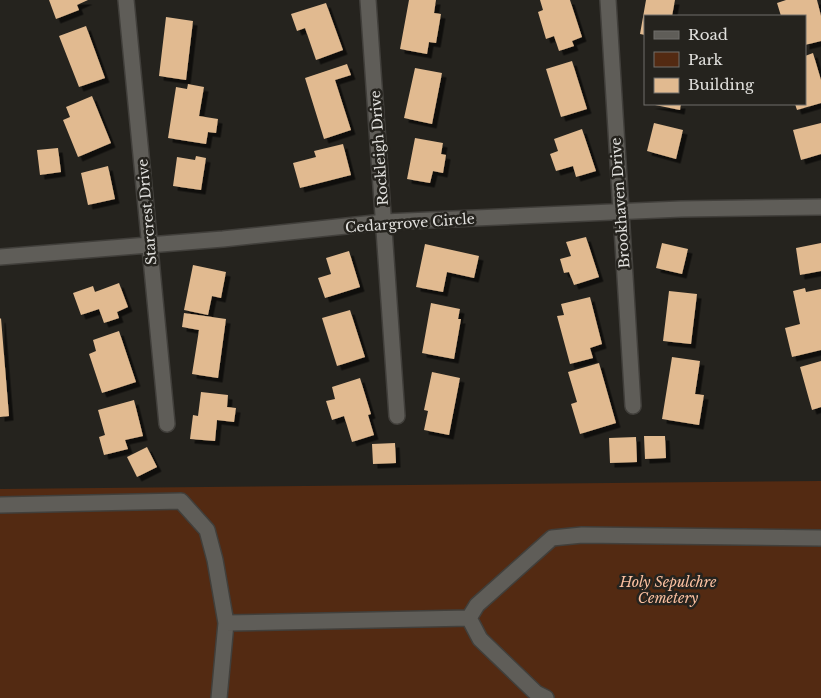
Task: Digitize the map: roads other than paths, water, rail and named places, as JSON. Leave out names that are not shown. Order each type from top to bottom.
[{"type":"street","name":"Starcrest Drive","points":[[126,0],[167,424]]},
{"type":"street","name":"Rockleigh Drive","points":[[368,0],[397,416]]},
{"type":"street","name":"Brookhaven Drive","points":[[608,0],[633,406]]},
{"type":"street","name":"Cedargrove Circle","points":[[0,258],[384,222],[681,209],[821,207]]},
{"type":"street","points":[[0,505],[181,501],[208,530],[216,560],[226,623],[219,698]]},
{"type":"street","points":[[470,618],[478,605],[552,538],[582,536],[821,538]]},
{"type":"street","points":[[226,623],[470,618]]},
{"type":"street","points":[[470,618],[480,639],[536,693],[546,698]]},
{"type":"park label","name":"Holy Sepulchre Cemetery","points":[[668,590]]}]
